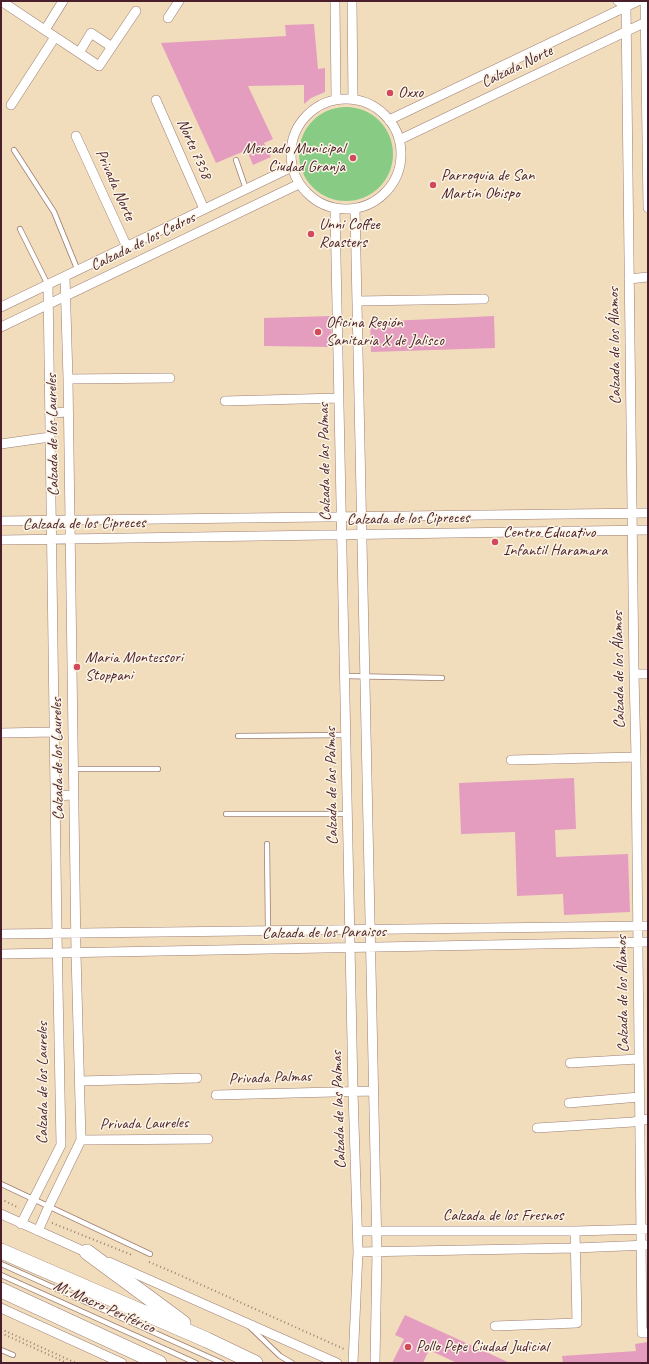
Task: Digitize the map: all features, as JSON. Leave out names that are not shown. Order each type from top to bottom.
[{"type":"highway","points":[[1,1251],[207,1340],[256,1363]]},
{"type":"highway","points":[[86,1252],[207,1340]]},
{"type":"highway","points":[[1,1290],[159,1363]]},
{"type":"street","points":[[44,30],[63,1]]},
{"type":"street","points":[[168,18],[179,1]]},
{"type":"street","points":[[335,1],[336,100]]},
{"type":"street","points":[[352,1],[353,99]]},
{"type":"street","points":[[618,1],[626,7]]},
{"type":"street","name":"Calzada Norte","points":[[389,120],[638,1]]},
{"type":"street","points":[[645,1],[648,208]]},
{"type":"street","points":[[1,2],[99,66],[136,11]]},
{"type":"street","name":"Calzada de los Álamos","points":[[626,7],[636,757],[638,1059],[639,1097],[644,1120],[645,1333]]},
{"type":"street","name":"Calzada Norte","points":[[399,140],[646,22]]},
{"type":"street","points":[[79,53],[91,33],[112,47]]},
{"type":"street","points":[[11,105],[55,37]]},
{"type":"street","points":[[353,99],[363,101],[373,106],[382,112],[389,120],[396,130],[399,140],[401,153],[400,166],[395,179],[388,190],[379,199],[355,209],[335,209],[326,207],[311,198],[299,184],[292,167],[290,156],[291,145],[299,124],[306,115],[315,108],[336,100],[353,99]]},
{"type":"street","name":"Norte 7358","points":[[156,100],[204,209]]},
{"type":"street","name":"Privada Norte","points":[[76,136],[127,247]]},
{"type":"street","name":"Calzada de los Cedros","points":[[1,307],[292,167]]},
{"type":"street","name":"Calzada de los Cedros","points":[[2,325],[65,297],[299,184]]},
{"type":"street","name":"Calzada de las Palmas","points":[[335,209],[353,1091],[358,1231],[353,1363]]},
{"type":"street","points":[[355,209],[377,1231],[375,1363]]},
{"type":"street","name":"Calzada de los Laureles","points":[[38,1231],[81,1140],[73,795],[68,379],[65,277]]},
{"type":"street","points":[[630,279],[648,277]]},
{"type":"street","name":"Calzada de los Laureles","points":[[21,1224],[61,1145],[48,285]]},
{"type":"street","points":[[357,301],[484,299]]},
{"type":"street","points":[[68,379],[170,378]]},
{"type":"street","points":[[225,401],[339,398]]},
{"type":"street","points":[[50,413],[68,412]]},
{"type":"street","points":[[1,444],[50,437]]},
{"type":"street","name":"Calzada de los Cipreces","points":[[1,521],[648,513]]},
{"type":"street","name":"Calzada de los Cipreces","points":[[1,540],[648,530]]},
{"type":"street","points":[[634,674],[648,674]]},
{"type":"street","points":[[1,733],[54,732]]},
{"type":"street","points":[[511,760],[636,757]]},
{"type":"street","points":[[55,796],[73,795]]},
{"type":"street","name":"Calzada de los Paraisos","points":[[1,934],[648,926]]},
{"type":"street","name":"Calzada de los Paraisos","points":[[1,954],[648,942]]},
{"type":"street","points":[[570,1063],[638,1059]]},
{"type":"street","points":[[80,1081],[197,1078]]},
{"type":"street","name":"Privada Palmas","points":[[216,1095],[373,1091]]},
{"type":"street","points":[[569,1103],[639,1097]]},
{"type":"street","points":[[537,1128],[644,1120]]},
{"type":"street","name":"Privada Laureles","points":[[81,1140],[208,1139]]},
{"type":"street","points":[[1,1214],[337,1363]]},
{"type":"street","name":"Calzada de los Fresnos","points":[[358,1231],[575,1231],[644,1229]]},
{"type":"street","points":[[495,1326],[576,1323],[575,1231]]},
{"type":"street","name":"Calzada de los Fresnos","points":[[358,1252],[575,1248],[644,1245]]},
{"type":"street","points":[[1,1308],[122,1363]]},
{"type":"lane","points":[[14,150],[54,212],[78,271]]},
{"type":"lane","points":[[236,160],[246,189]]},
{"type":"lane","points":[[20,229],[48,285]]},
{"type":"lane","points":[[345,676],[442,678]]},
{"type":"lane","points":[[238,736],[346,735]]},
{"type":"lane","points":[[73,769],[158,769]]},
{"type":"lane","points":[[226,814],[347,814]]},
{"type":"lane","points":[[267,844],[268,930]]},
{"type":"lane","points":[[1,1184],[150,1254]]},
{"type":"lane","points":[[1,1264],[222,1363]]},
{"type":"lane","name":"Mi Macro Periférico","points":[[1,1275],[196,1363]]},
{"type":"lane","points":[[246,1323],[280,1356],[292,1363]]},
{"type":"lane","points":[[1,1350],[13,1355]]},
{"type":"path","points":[[1,1199],[27,1211]]},
{"type":"path","points":[[43,1219],[139,1258]]},
{"type":"path","points":[[146,1261],[353,1353]]},
{"type":"path","points":[[1,1329],[76,1363]]},
{"type":"path","points":[[1,1333],[67,1363]]},
{"type":"green space","points":[[346,107],[364,110],[379,121],[390,136],[393,154],[390,172],[379,187],[364,198],[346,201],[328,198],[313,187],[302,172],[299,154],[302,136],[313,121],[328,110]]},
{"type":"building","points":[[314,24],[318,69],[325,68],[325,92],[311,98],[304,104],[304,85],[248,86],[273,139],[264,143],[271,157],[253,165],[247,150],[216,163],[161,43],[286,36],[285,25]]},
{"type":"building","points":[[331,316],[332,347],[264,346],[264,318]]},
{"type":"building","points":[[494,316],[495,348],[371,352],[370,322]]},
{"type":"building","points":[[574,778],[576,829],[555,830],[556,857],[628,854],[630,912],[564,915],[563,894],[517,896],[515,832],[461,834],[459,783]]},
{"type":"building","points":[[405,1315],[510,1363],[457,1363],[429,1350],[423,1363],[392,1363],[404,1339],[395,1335]]},
{"type":"building","points":[[648,1342],[648,1363],[563,1363],[562,1356],[636,1351],[635,1344]]},
{"type":"place","name":"Oxxo","points":[[390,93]]},
{"type":"place","name":"Mercado Municipal Ciudad Granja","points":[[353,158]]},
{"type":"place","name":"Parroquia de San Martín Obispo","points":[[433,185]]},
{"type":"place","name":"Unni Coffee Roasters","points":[[311,234]]},
{"type":"place","name":"Oficina Región Sanitaria X de Jalisco","points":[[318,332]]},
{"type":"place","name":"Centro Educativo Infantil Haramara","points":[[495,542]]},
{"type":"place","name":"Maria Montessori Stoppani","points":[[77,667]]},
{"type":"place","name":"Pollo Pepe Ciudad Judicial","points":[[408,1347]]}]
